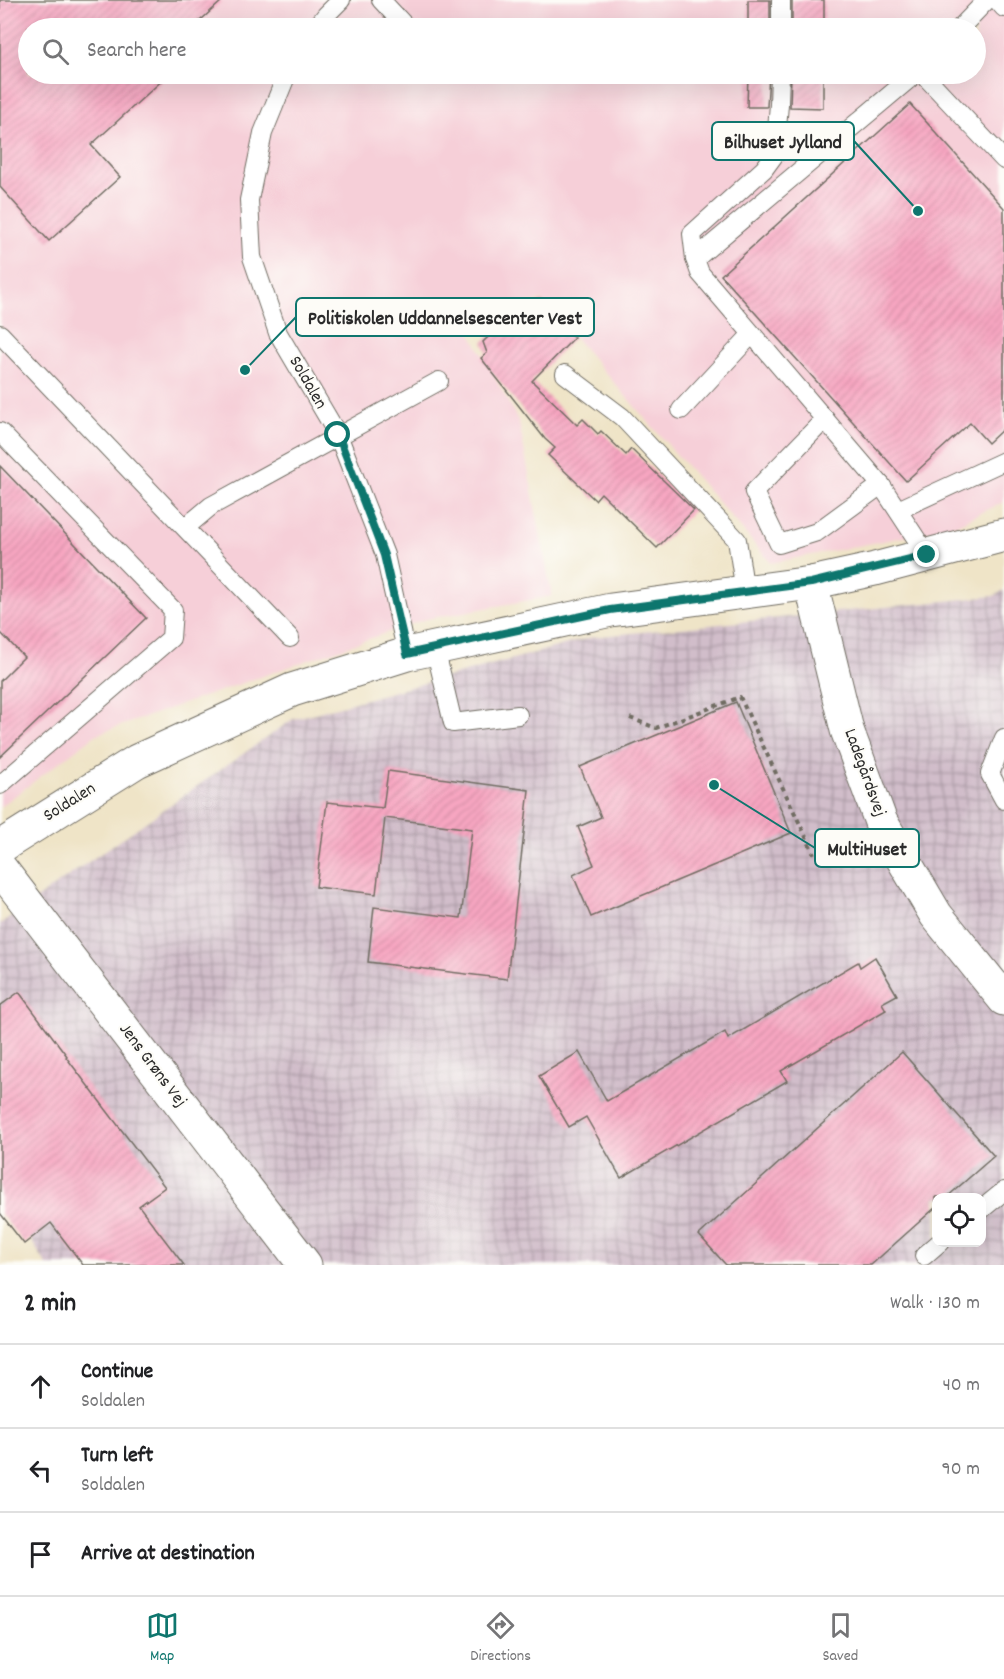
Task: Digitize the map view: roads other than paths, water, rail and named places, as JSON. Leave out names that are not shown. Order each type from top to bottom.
[{"type":"street","name":"Soldalen","points":[[0,847],[136,761],[292,690],[421,651],[610,610],[811,583],[1004,535]]},
{"type":"street","name":"Ladegårdsvej","points":[[811,583],[847,730],[881,822],[936,915],[1004,999]]},
{"type":"street","name":"Jens Grøns Vej","points":[[0,867],[305,1265]]},
{"type":"lane","points":[[324,18],[340,0]]},
{"type":"lane","points":[[381,0],[398,18]]},
{"type":"lane","points":[[781,0],[781,18]]},
{"type":"lane","points":[[970,18],[987,0]]},
{"type":"lane","points":[[997,0],[1004,8]]},
{"type":"lane","name":"Soldalen","points":[[283,84],[263,134],[249,200],[252,257],[278,333],[338,435],[421,651]]},
{"type":"lane","points":[[780,84],[775,154],[764,169],[692,234],[695,259],[700,273],[881,485],[927,555]]},
{"type":"lane","points":[[695,259],[903,84]]},
{"type":"lane","points":[[932,84],[1004,160]]},
{"type":"lane","points":[[0,334],[290,638]]},
{"type":"lane","points":[[681,410],[752,334]]},
{"type":"lane","points":[[565,374],[622,417],[737,540],[745,592]]},
{"type":"lane","points":[[186,527],[211,506],[438,381]]},
{"type":"lane","points":[[825,419],[754,492],[779,544],[817,532],[881,485]]},
{"type":"lane","points":[[0,432],[172,610],[171,638],[0,785]]},
{"type":"lane","points":[[898,510],[1004,461]]},
{"type":"lane","points":[[421,651],[453,723],[518,715]]},
{"type":"lane","points":[[1004,738],[990,774],[1004,800]]},
{"type":"lane","points":[[986,1205],[1004,1191]]},
{"type":"lane","points":[[924,1256],[934,1247]]},
{"type":"place","name":"Bilhuset Jylland","points":[[918,211]]},
{"type":"place","name":"Politiskolen Uddannelsescenter Vest","points":[[245,370]]},
{"type":"place","name":"MultiHuset","points":[[714,785]]}]
